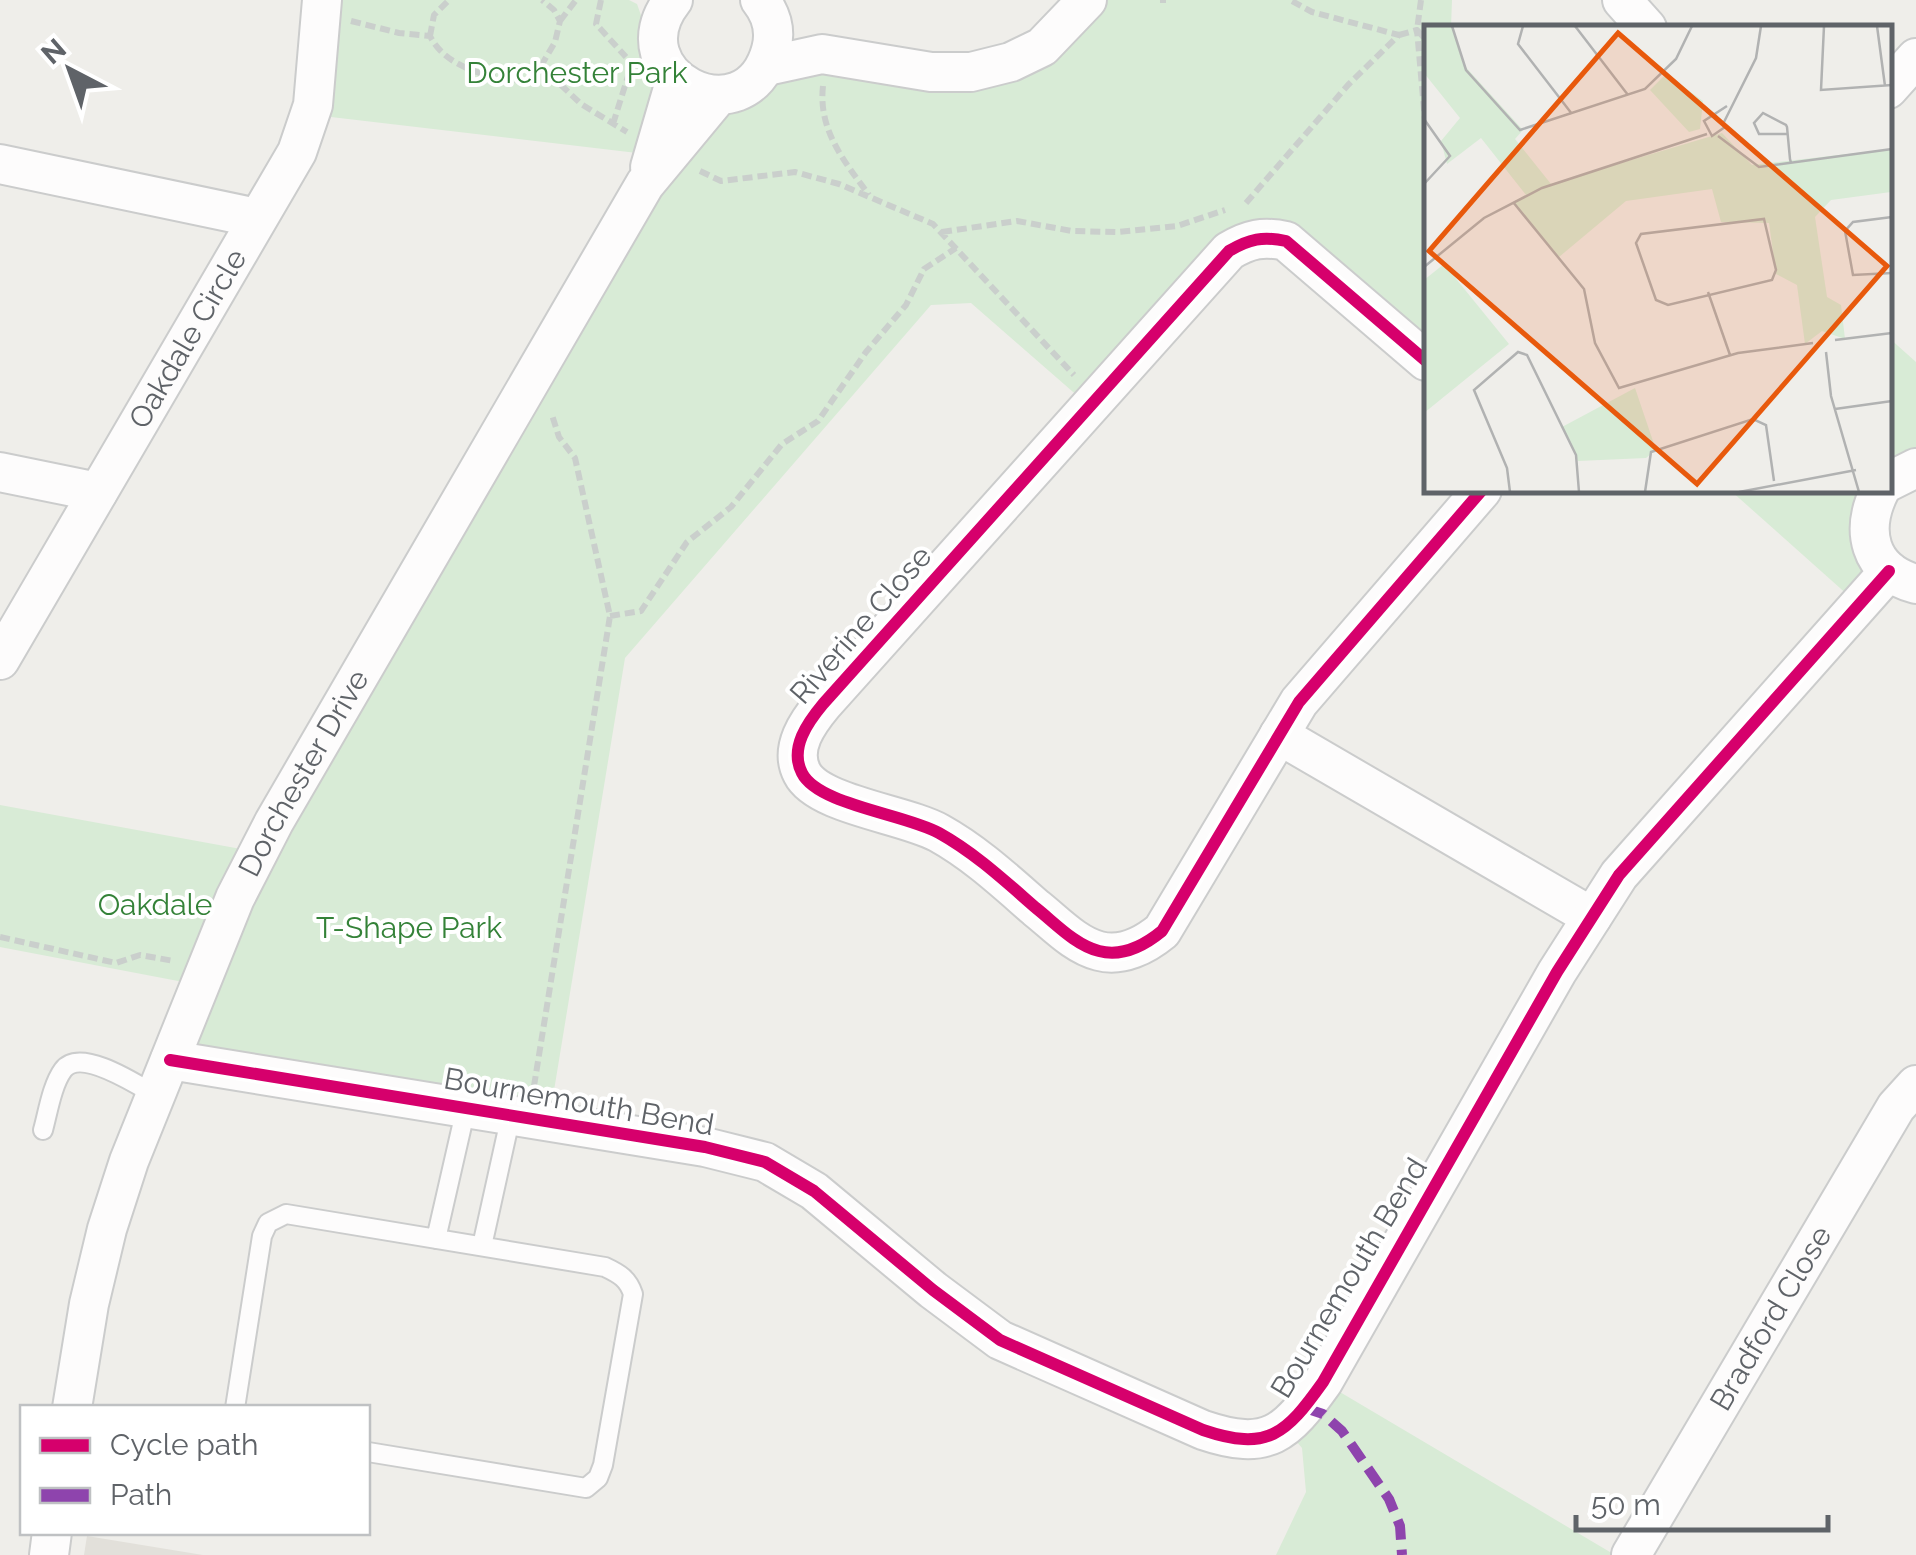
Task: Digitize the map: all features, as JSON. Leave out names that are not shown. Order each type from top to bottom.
[{"type":"street","points":[[673,0],[658,37],[661,55],[676,78],[698,92],[718,96],[744,89],[767,66],[774,38],[766,9]]},
{"type":"street","points":[[767,66],[824,55],[931,72],[972,72],[1010,62],[1042,47],[1087,0]]},
{"type":"street","points":[[1622,0],[1644,25]]},
{"type":"street","name":"Oakdale Circle","points":[[0,660],[305,132],[317,76],[322,6]]},
{"type":"street","points":[[766,9],[824,55]]},
{"type":"street","points":[[1891,86],[1916,58]]},
{"type":"street","name":"Dorchester Drive","points":[[656,163],[676,78]]},
{"type":"street","name":"Dorchester Drive","points":[[72,1405],[89,1304],[107,1229],[129,1161],[236,898],[274,822],[656,163],[718,96]]},
{"type":"street","points":[[0,164],[257,218]]},
{"type":"street","name":"Riverine Close","points":[[1424,359],[1286,241],[1249,240],[1214,264],[808,722],[798,755],[801,772],[815,788],[838,801],[884,811],[935,830],[970,852],[1071,937],[1100,952],[1124,952],[1146,944],[1162,931],[1299,702],[1480,492]]},
{"type":"street","points":[[1891,480],[1916,468]]},
{"type":"street","points":[[0,472],[98,492]]},
{"type":"street","points":[[1879,492],[1870,511],[1870,540],[1876,556],[1902,578]]},
{"type":"street","name":"Bournemouth Bend","points":[[162,1077],[466,1108],[705,1147],[765,1162],[814,1191],[1000,1340],[1203,1430],[1236,1441],[1258,1439],[1285,1428],[1324,1382],[1557,972],[1619,875],[1902,578]]},
{"type":"street","points":[[1279,735],[1592,917]]},
{"type":"street","name":"Bradford Close","points":[[1631,1555],[1896,1108],[1916,1085]]},
{"type":"lane","points":[[43,1130],[61,1072],[70,1063],[79,1060],[162,1077]]},
{"type":"lane","points":[[436,1239],[466,1108]]},
{"type":"lane","points":[[482,1246],[520,1117]]},
{"type":"lane","points":[[234,1405],[262,1236],[268,1223],[286,1214],[606,1267],[629,1283],[633,1294],[603,1465],[598,1478],[586,1488],[370,1452]]},
{"type":"path","points":[[449,0],[434,15],[430,36],[439,53],[498,80],[527,81],[541,66],[555,42],[560,22],[576,0]]},
{"type":"path","points":[[542,0],[560,22]]},
{"type":"path","points":[[602,0],[596,24],[626,58],[630,76],[613,124]]},
{"type":"path","points":[[1290,0],[1312,12],[1399,36]]},
{"type":"path","points":[[1422,0],[1417,30],[1424,109]]},
{"type":"path","points":[[322,6],[399,33],[430,36]]},
{"type":"path","points":[[940,232],[1017,221],[1072,231],[1118,232],[1177,226],[1250,202],[1348,85],[1399,36],[1417,30]]},
{"type":"path","points":[[1417,30],[1424,38]]},
{"type":"path","points":[[824,55],[820,108],[834,147],[869,196]]},
{"type":"path","points":[[541,66],[581,104],[613,124],[656,163],[721,182],[795,172],[869,196],[933,224],[1096,396]]},
{"type":"path","points":[[610,616],[641,611],[686,542],[731,507],[782,444],[818,421],[866,352],[906,305],[924,268],[956,248]]},
{"type":"path","points":[[520,1117],[610,616],[574,458],[560,437],[536,371]]},
{"type":"path","points":[[0,937],[116,963],[140,956],[206,970]]},
{"type":"shaded area","points":[[87,1536],[203,1555],[84,1555]]},
{"type":"green space","name":"Dorchester Park","points":[[340,0],[629,0],[637,4],[672,103],[637,153],[331,117]]},
{"type":"green space","name":"T-Shape Park","points":[[1087,0],[1452,0],[1451,25],[1424,25],[1424,359],[1269,237],[1088,405],[971,303],[931,305],[625,658],[549,1121],[170,1060],[199,985],[0,947],[0,805],[258,852],[691,108],[827,55],[971,72]]},
{"type":"green space","points":[[1891,340],[1916,362],[1916,468],[1891,480]]},
{"type":"green space","points":[[1732,492],[1880,492],[1859,605]]},
{"type":"green space","points":[[1323,1382],[1615,1555],[1276,1555],[1306,1492],[1302,1448],[1285,1428]]},
{"type":"marked path","points":[[1305,1408],[1323,1414],[1342,1431],[1389,1499],[1400,1526],[1402,1555]]},
{"type":"cycle path","points":[[1424,359],[1286,241],[1256,240],[1229,251],[823,704],[806,727],[799,745],[802,773],[811,784],[843,801],[939,833],[989,868],[1082,944],[1108,952],[1133,949],[1162,931],[1299,702],[1480,492]]},
{"type":"cycle path","points":[[170,1060],[705,1147],[765,1162],[814,1191],[1000,1340],[1203,1430],[1244,1439],[1260,1438],[1286,1426],[1323,1382],[1557,972],[1619,875],[1889,571]]},
{"type":"park label","name":"Oakdale","points":[[155,905]]}]
